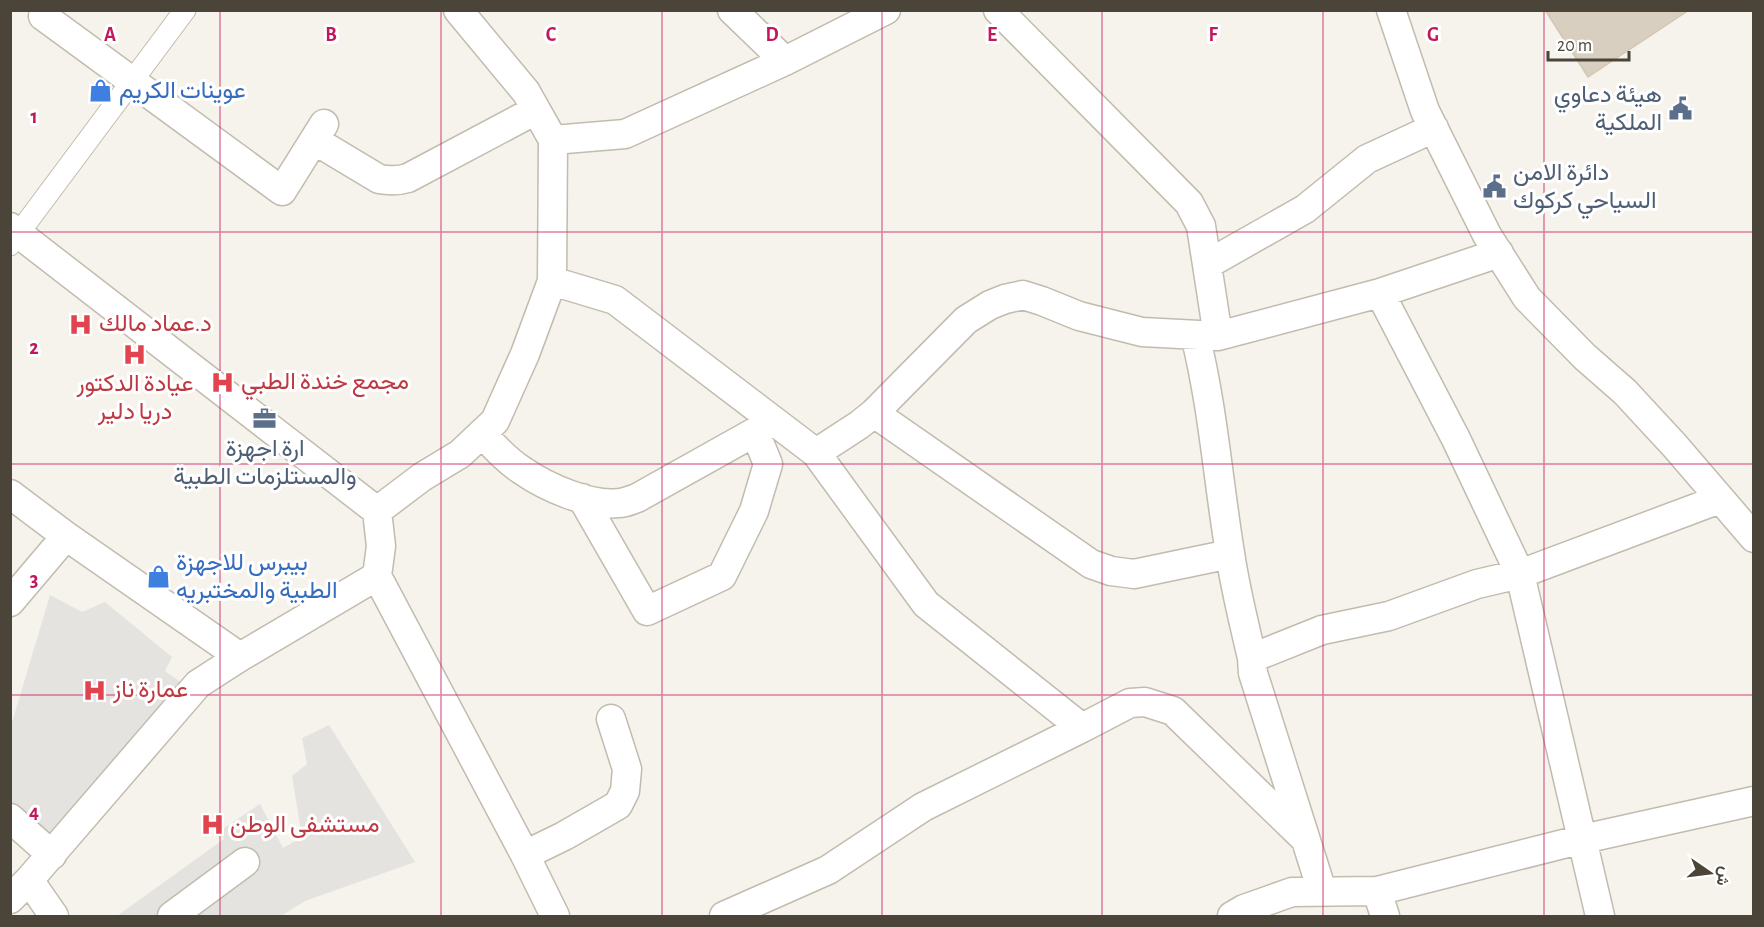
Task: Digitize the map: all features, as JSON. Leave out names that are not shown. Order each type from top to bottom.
[{"type":"street","points":[[185,10],[13,235],[376,511],[381,546],[377,576],[555,916]]},
{"type":"street","points":[[376,511],[422,477],[460,454],[495,421],[525,354],[552,281],[553,140],[526,92],[458,10]]},
{"type":"street","points":[[732,10],[785,61]]},
{"type":"street","points":[[553,140],[624,134],[785,61],[886,10]]},
{"type":"street","points":[[998,10],[1190,203],[1201,226],[1208,264],[1206,335],[1202,361],[1218,454],[1230,554],[1252,657],[1253,673],[1322,891]]},
{"type":"street","points":[[1391,10],[1425,111],[1487,235],[1527,298],[1585,357],[1625,392],[1754,538]]},
{"type":"street","points":[[42,16],[282,191],[319,132],[379,179],[398,181],[408,178],[536,110]]},
{"type":"street","points":[[1208,264],[1305,209],[1367,159],[1434,128]]},
{"type":"street","points":[[816,453],[859,425],[874,412],[966,320],[990,305],[1005,299],[1023,296],[1079,316],[1142,332],[1206,335],[1380,293],[1499,254]]},
{"type":"street","points":[[552,281],[615,300],[765,426],[816,453],[926,604],[1082,728]]},
{"type":"street","points":[[1380,293],[1456,439],[1520,574],[1600,916]]},
{"type":"street","points":[[874,412],[1091,564],[1111,572],[1134,574],[1230,554]]},
{"type":"street","points":[[482,433],[506,458],[523,471],[556,489],[608,504],[627,502],[637,498],[765,426]]},
{"type":"street","points":[[582,498],[647,611],[722,576],[754,511],[768,464],[765,426]]},
{"type":"street","points":[[10,494],[66,536],[240,657]]},
{"type":"street","points":[[1252,657],[1322,630],[1389,616],[1477,584],[1520,574],[1720,499]]},
{"type":"street","points":[[10,602],[66,536]]},
{"type":"street","points":[[54,916],[20,890],[198,684],[377,576]]},
{"type":"street","points":[[724,916],[828,870],[923,807],[1130,703],[1145,702],[1173,711],[1305,839]]},
{"type":"street","points":[[525,855],[618,805],[625,791],[627,769],[611,718]]},
{"type":"street","points":[[1232,916],[1244,909],[1292,892],[1322,891],[1381,904],[1582,839],[1754,801]]},
{"type":"street","points":[[10,818],[52,855]]},
{"type":"street","points":[[172,916],[245,862]]},
{"type":"shaded area","points":[[50,595],[82,612],[105,602],[172,657],[165,671],[192,690],[49,846],[11,807],[10,729]]},
{"type":"shaded area","points":[[329,725],[415,862],[305,901],[281,916],[117,916],[224,839],[221,830],[260,804],[283,848],[302,837],[292,776],[307,764],[302,738]]},
{"type":"building","points":[[1545,10],[1689,10],[1588,77]]},
{"type":"place","name":"عوينات الكريم","points":[[101,91]]},
{"type":"place","name":"هيئة دعاوي الملكية","points":[[1680,109]]},
{"type":"place","name":"دائرة الامن السياحي كركوك","points":[[1495,187]]},
{"type":"place","name":"د.عماد مالك","points":[[81,324]]},
{"type":"place","name":"عيادة الدكتور دريا دلير","points":[[135,354]]},
{"type":"place","name":"مجمع خندة الطبي","points":[[223,382]]},
{"type":"place","name":"ارة اجهزة والمستلزمات الطبية","points":[[265,419]]},
{"type":"place","name":"بيبرس للاجهزة الطبية والمختبريه","points":[[158,577]]},
{"type":"place","name":"عمارة ناز","points":[[95,690]]},
{"type":"place","name":"مستشفى الوطن","points":[[212,825]]}]
